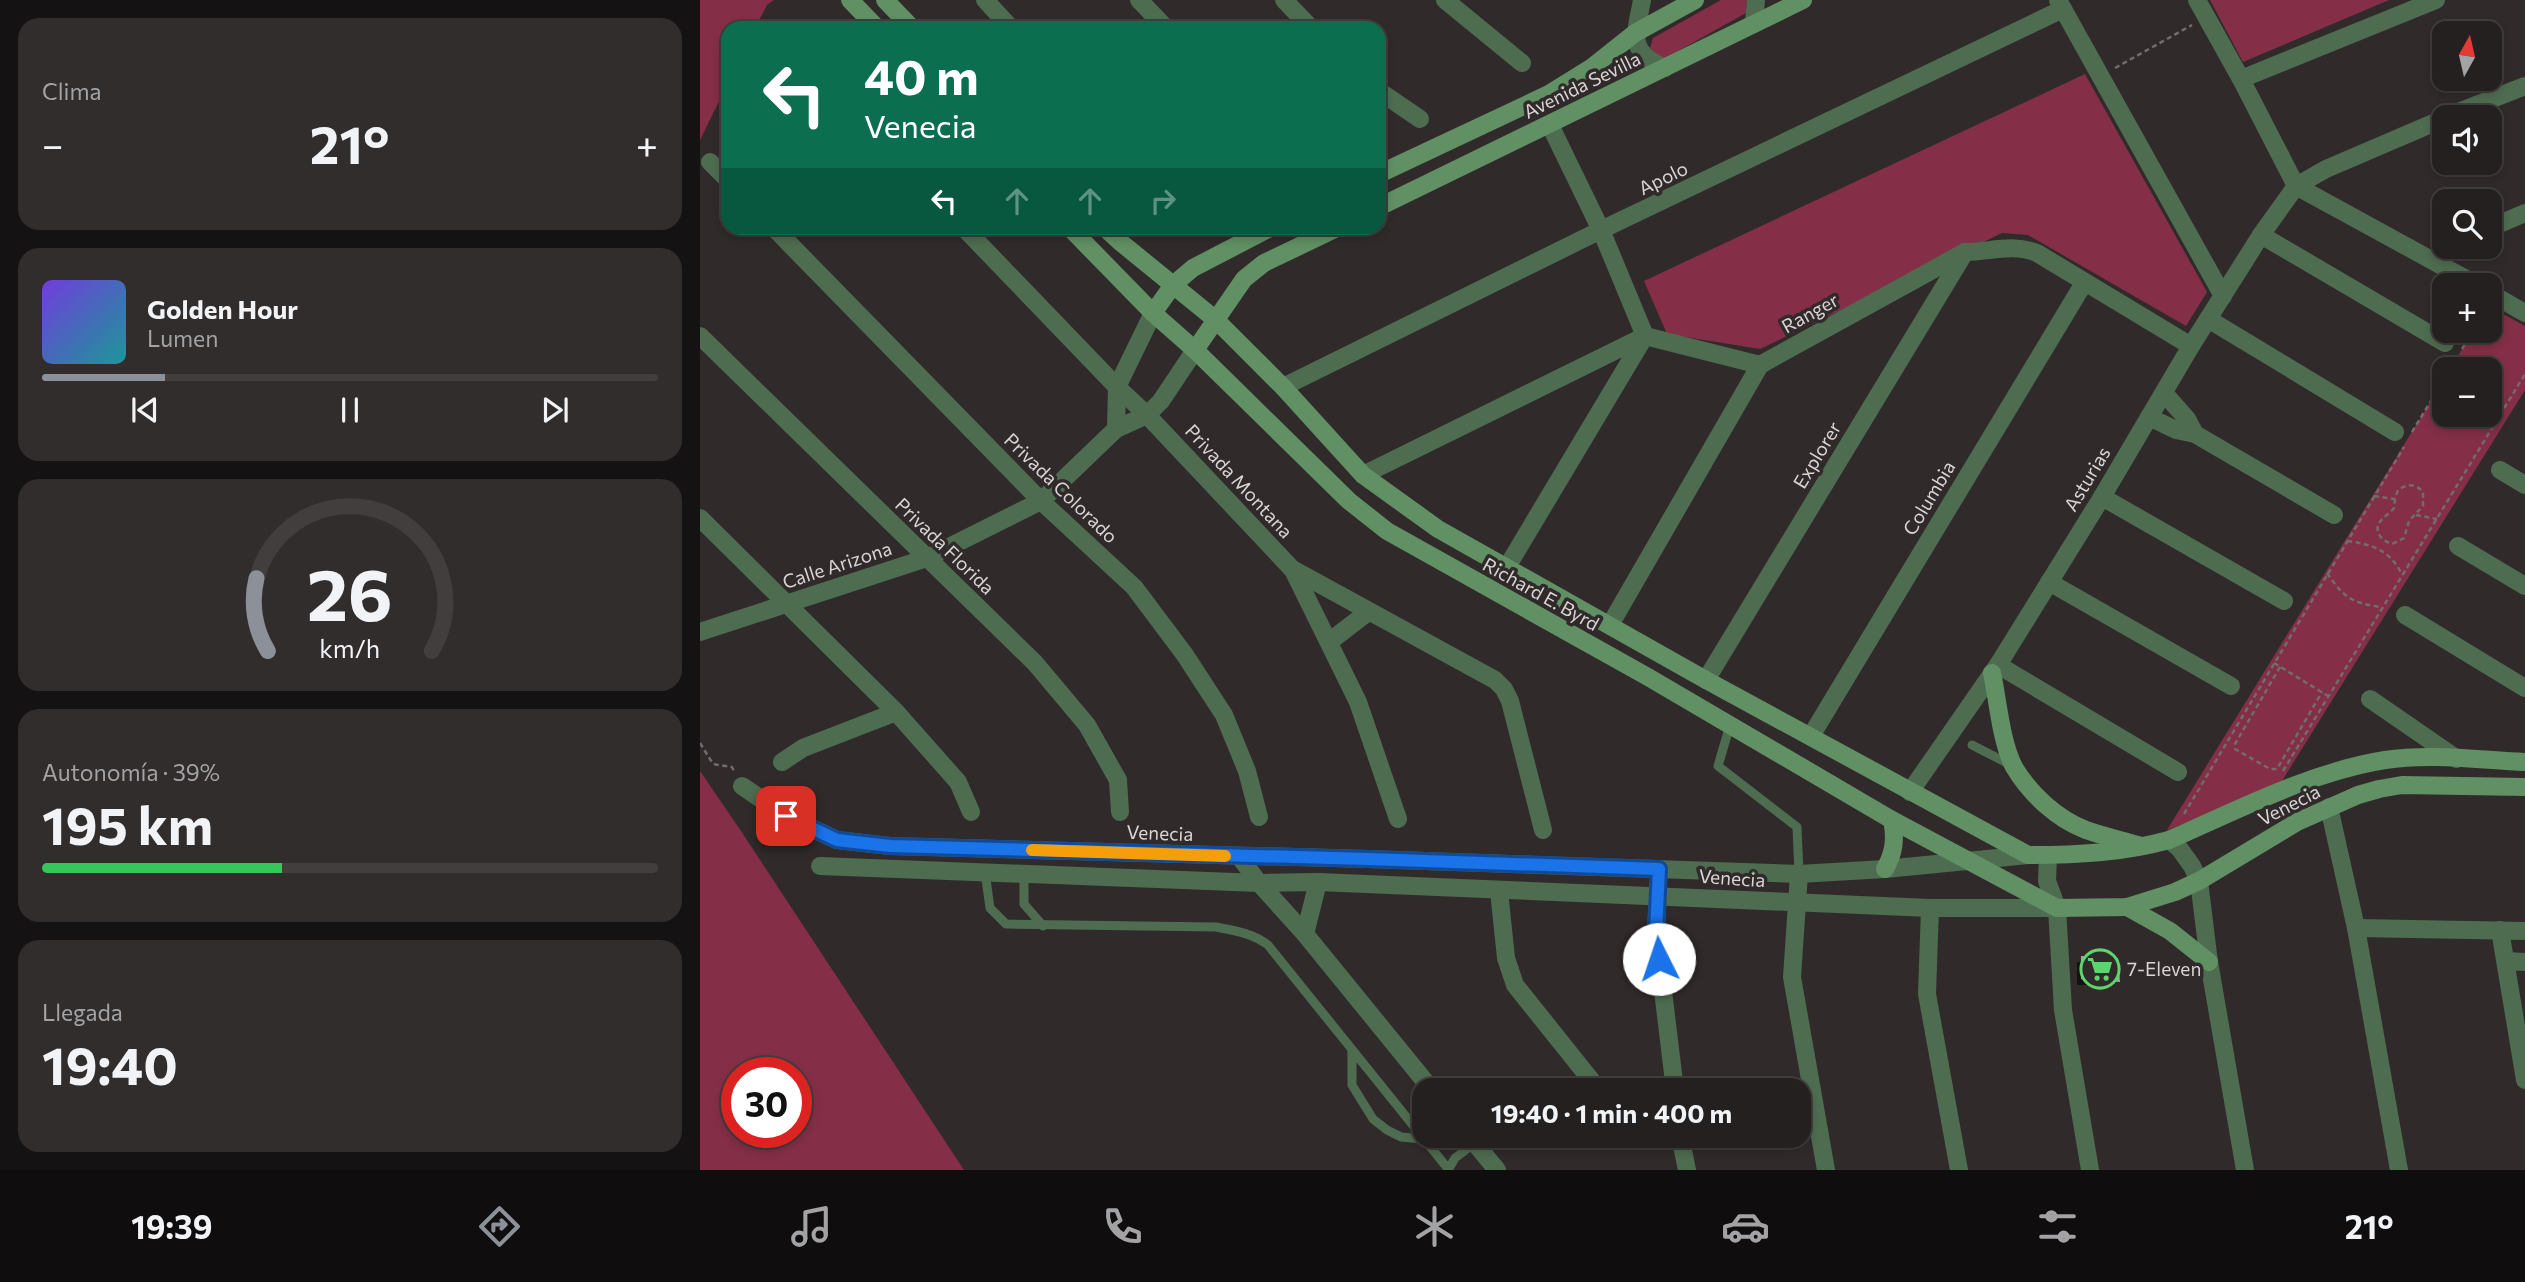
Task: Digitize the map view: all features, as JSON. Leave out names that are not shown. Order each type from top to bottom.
[{"type":"street","points":[[850,0],[870,21]]},
{"type":"street","points":[[885,0],[905,21]]},
{"type":"street","points":[[985,0],[1004,21]]},
{"type":"street","points":[[1139,0],[1159,21]]},
{"type":"street","points":[[1284,0],[1304,21]]},
{"type":"street","points":[[1445,0],[1522,63]]},
{"type":"street","points":[[1642,0],[1634,33],[1645,56],[1665,68]]},
{"type":"street","name":"Avenida Sevilla","points":[[1386,171],[1549,94],[1591,68],[1634,33],[1695,0]]},
{"type":"street","points":[[1754,22],[1756,0]]},
{"type":"street","name":"Avenida Sevilla","points":[[1386,204],[1802,0]]},
{"type":"street","points":[[2197,0],[2297,186],[2457,273]]},
{"type":"street","points":[[2241,79],[2436,0]]},
{"type":"street","points":[[2060,5],[2223,296]]},
{"type":"street","name":"Apolo","points":[[1283,387],[2060,5]]},
{"type":"street","points":[[2476,105],[2525,86]]},
{"type":"street","points":[[1386,96],[1420,119]]},
{"type":"street","points":[[2297,186],[2326,169],[2432,123]]},
{"type":"street","points":[[1550,125],[1601,230],[1646,336]]},
{"type":"street","points":[[710,162],[721,173]]},
{"type":"street","name":"Asturias","points":[[1910,792],[1995,669],[2102,497],[2191,346],[2261,235],[2297,186]]},
{"type":"street","points":[[2502,223],[2525,213]]},
{"type":"street","name":"Privada Colorado","points":[[781,235],[1041,500],[1134,587],[1185,655],[1224,715],[1248,771],[1259,817]]},
{"type":"street","name":"Privada Montana","points":[[971,235],[1147,415],[1293,570],[1358,702],[1398,820]]},
{"type":"street","name":"Richard E. Byrd","points":[[1077,235],[1153,313],[1195,350],[1349,501],[1387,531],[1892,820],[2057,908]]},
{"type":"street","name":"Richard E. Byrd","points":[[1113,235],[1216,320],[1283,387],[1363,475],[1438,530],[2028,855]]},
{"type":"street","points":[[1116,429],[1117,387],[1153,313],[1173,285],[1193,268],[1257,235]]},
{"type":"street","points":[[1195,350],[1244,279],[1264,263],[1322,235]]},
{"type":"street","points":[[2261,235],[2432,335]]},
{"type":"street","name":"Ranger","points":[[1760,365],[1965,252],[2010,247],[2026,249],[2191,346]]},
{"type":"street","name":"Explorer","points":[[1706,680],[1965,252]]},
{"type":"street","points":[[2426,255],[2432,252]]},
{"type":"street","name":"Columbia","points":[[1811,736],[2084,283]]},
{"type":"street","points":[[2502,300],[2525,313]]},
{"type":"street","points":[[2208,319],[2395,432]]},
{"type":"street","name":"Privada Florida","points":[[700,336],[1035,663],[1087,725],[1118,780],[1120,812]]},
{"type":"street","points":[[1507,567],[1646,336]]},
{"type":"street","points":[[1363,475],[1646,336],[1760,365],[1610,625]]},
{"type":"street","name":"Calle Arizona","points":[[700,632],[927,558],[1041,500],[1116,429],[1147,415],[1161,401],[1195,350]]},
{"type":"street","points":[[2164,393],[2187,419],[2195,434]]},
{"type":"street","points":[[2149,416],[2176,429],[2195,434],[2334,515]]},
{"type":"street","points":[[2500,470],[2525,485]]},
{"type":"street","points":[[2102,497],[2284,601]]},
{"type":"street","points":[[700,518],[896,712],[958,782],[971,811]]},
{"type":"street","points":[[2458,546],[2525,586]]},
{"type":"street","points":[[1293,570],[1494,680],[1504,689],[1510,701],[1543,830]]},
{"type":"street","points":[[2049,582],[2231,686]]},
{"type":"street","points":[[1329,642],[1368,612]]},
{"type":"street","points":[[2405,615],[2525,688]]},
{"type":"street","points":[[1995,669],[2006,743],[2014,766],[2036,796],[2059,815],[2085,829],[2145,847]]},
{"type":"street","points":[[1995,669],[2178,772]]},
{"type":"street","points":[[2370,699],[2457,759]]},
{"type":"street","points":[[782,762],[803,748],[896,712]]},
{"type":"street","name":"Venecia","points":[[742,786],[786,816],[837,840],[909,847],[1799,874],[1971,862],[2028,855],[2100,853],[2145,847],[2169,840],[2267,797],[2353,767],[2414,757],[2525,762]]},
{"type":"street","points":[[2496,787],[2497,760]]},
{"type":"street","name":"Venecia","points":[[820,866],[1658,895],[1797,904],[1930,908],[2127,907],[2175,892],[2199,881],[2297,822],[2358,795],[2402,785],[2525,787]]},
{"type":"street","points":[[2329,807],[2356,928],[2399,1170]]},
{"type":"street","points":[[1885,869],[1894,847],[1892,820]]},
{"type":"street","points":[[2169,840],[2179,848],[2199,881],[2209,962],[2245,1170]]},
{"type":"street","points":[[909,847],[909,870]]},
{"type":"street","points":[[2048,855],[2047,881],[2057,908],[2063,1010],[2090,1170]]},
{"type":"street","points":[[1239,856],[1422,1078]]},
{"type":"street","points":[[1659,869],[1656,933],[1674,1078]]},
{"type":"street","points":[[1799,874],[1792,977],[1826,1170]]},
{"type":"street","points":[[1305,934],[1318,882]]},
{"type":"street","points":[[1499,891],[1506,958],[1515,985],[1589,1078]]},
{"type":"street","points":[[2127,907],[2170,931],[2209,962]]},
{"type":"street","points":[[1930,908],[1927,994],[1959,1170]]},
{"type":"street","points":[[2356,928],[2525,931]]},
{"type":"street","points":[[2500,930],[2525,1080]]},
{"type":"street","points":[[2506,961],[2525,962]]},
{"type":"street","points":[[1479,1148],[1497,1170]]},
{"type":"street","points":[[1683,1148],[1687,1170]]},
{"type":"lane","points":[[1730,725],[1718,766],[1797,827],[1799,874]]},
{"type":"lane","points":[[1972,745],[2014,766]]},
{"type":"lane","points":[[985,871],[990,908],[1006,924],[1216,927],[1246,932],[1268,945],[1412,1126]]},
{"type":"lane","points":[[1024,873],[1024,904],[1043,926]]},
{"type":"lane","points":[[1352,1052],[1352,1085],[1373,1119],[1401,1137],[1412,1138]]},
{"type":"lane","points":[[1431,1148],[1449,1170],[1464,1148]]},
{"type":"path","points":[[2100,77],[2206,17]]},
{"type":"path","points":[[2502,414],[2525,374]]},
{"type":"path","points":[[2183,817],[2432,400]]},
{"type":"path","points":[[2267,797],[2494,427]]},
{"type":"path","points":[[2409,485],[2420,488],[2425,500],[2409,521],[2401,541],[2392,544],[2380,537],[2379,523],[2392,512],[2395,499],[2398,490],[2409,485]]},
{"type":"path","points":[[2374,496],[2395,499]]},
{"type":"path","points":[[2416,515],[2437,519]]},
{"type":"path","points":[[2347,541],[2375,547],[2392,557],[2402,575]]},
{"type":"path","points":[[2327,573],[2341,592],[2352,600],[2382,607]]},
{"type":"path","points":[[2274,663],[2329,696]]},
{"type":"path","points":[[2280,667],[2235,744],[2235,749],[2270,769],[2277,769],[2322,692]]},
{"type":"path","points":[[700,743],[713,764],[732,768],[742,786]]},
{"type":"shaded area","points":[[700,0],[774,0],[767,5],[759,21],[721,21],[721,97],[700,140]]},
{"type":"shaded area","points":[[1721,0],[1747,0],[1746,13],[1662,60],[1650,48],[1653,38]]},
{"type":"shaded area","points":[[2210,0],[2389,0],[2243,62]]},
{"type":"shaded area","points":[[2085,74],[2207,292],[2186,326],[2028,235],[2002,233],[1760,349],[1667,334],[1644,281]]},
{"type":"shaded area","points":[[2502,314],[2525,326],[2525,390],[2277,789],[2167,830],[2432,399],[2432,427],[2502,427],[2502,357],[2457,357],[2466,343],[2502,343]]},
{"type":"shaded area","points":[[700,771],[741,831],[964,1170],[700,1170]]},
{"type":"building","name":"7-Eleven","points":[[2081,956],[2118,958],[2120,982],[2081,979]]},
{"type":"slow traffic","points":[[1032,850],[1225,856]]},
{"type":"place","name":"7-Eleven","points":[[2100,969]]},
{"type":"route","points":[[786,816],[837,840],[890,846],[1659,869],[1656,933],[1659,959]]}]
